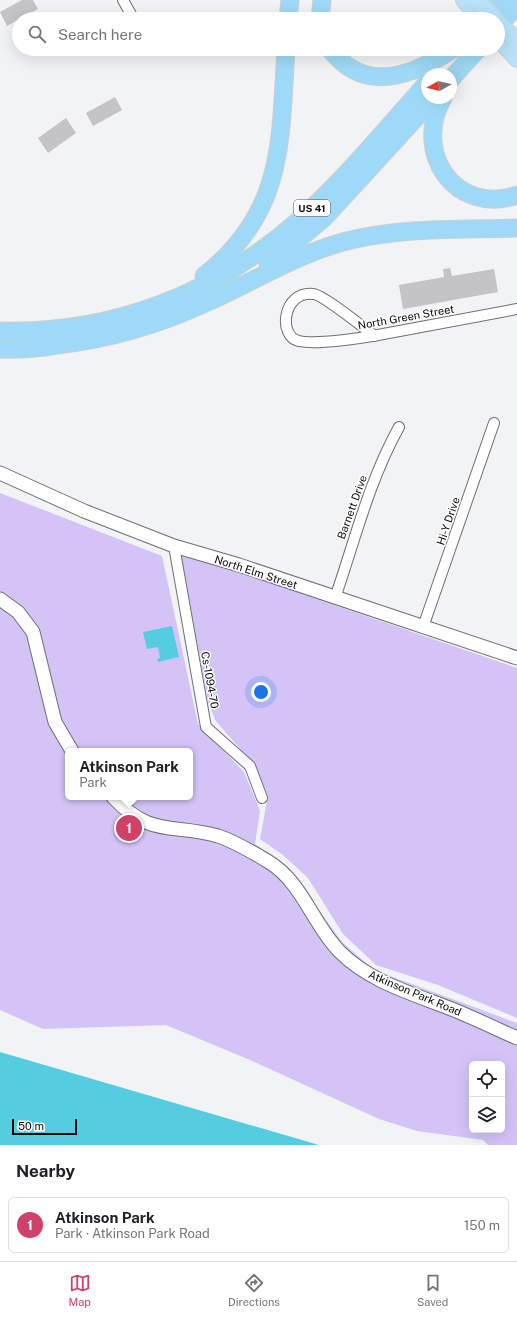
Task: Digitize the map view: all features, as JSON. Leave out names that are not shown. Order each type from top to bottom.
[{"type":"highway","points":[[282,0],[282,12]]},
{"type":"highway","points":[[289,12],[290,0]]},
{"type":"highway","points":[[321,12],[322,0]]},
{"type":"highway","points":[[492,12],[503,0]]},
{"type":"highway","points":[[282,56],[283,104]]},
{"type":"highway","points":[[170,302],[219,264],[233,250],[258,214],[275,172],[280,147],[286,56]]},
{"type":"highway","points":[[336,56],[355,71],[369,76],[384,77],[420,69],[441,56]]},
{"type":"highway","points":[[440,68],[451,56]]},
{"type":"highway","points":[[457,73],[472,56]]},
{"type":"highway","name":"US 41","points":[[0,331],[35,331],[82,326],[134,313],[170,302],[224,274],[249,258],[296,223],[339,181],[421,90]]},
{"type":"highway","name":"US 41","points":[[0,349],[28,349],[122,334],[183,313],[244,284],[285,252],[324,218],[428,104]]},
{"type":"highway","points":[[440,104],[436,112],[432,133],[434,153],[444,174],[459,188],[478,197],[499,199],[517,195]]},
{"type":"highway","points":[[244,284],[306,255],[342,242],[367,236],[417,231],[517,228]]},
{"type":"main road","points":[[464,0],[475,12]]},
{"type":"main road","points":[[477,0],[498,12]]},
{"type":"main road","points":[[505,16],[517,42]]},
{"type":"main road","points":[[505,46],[517,60]]},
{"type":"street","points":[[123,0],[130,12]]},
{"type":"street","name":"North Green Street","points":[[375,336],[324,298],[314,294],[303,294],[294,299],[288,307],[285,318],[291,336],[298,341],[320,341],[375,336],[517,310]]},
{"type":"street","name":"Hi-Y Drive","points":[[424,627],[494,423]]},
{"type":"street","name":"Barnett Drive","points":[[334,598],[362,511],[389,446],[399,427]]},
{"type":"street","name":"North Elm Street","points":[[0,473],[84,510],[174,546],[239,565],[517,658]]},
{"type":"street","name":"Cs-1094-70","points":[[174,546],[206,727],[250,766],[262,798]]},
{"type":"street","points":[[0,599],[18,612],[33,632],[55,722],[70,748]]},
{"type":"street","name":"Atkinson Park Road","points":[[116,800],[134,816],[149,824],[219,837],[235,843],[270,863],[284,874],[295,886],[319,925],[335,946],[363,971],[517,1038]]},
{"type":"shaded area","points":[[0,493],[162,556],[198,724],[244,772],[260,811],[255,844],[287,866],[342,942],[374,970],[517,1023],[517,1145],[488,1145],[483,1140],[417,1131],[379,1119],[250,1060],[166,1025],[43,1029],[0,1010]]},
{"type":"shaded area","points":[[180,552],[517,668],[517,1018],[438,985],[376,965],[343,934],[308,878],[283,855],[260,839],[268,796],[254,765],[215,720],[208,701]]},
{"type":"water","points":[[172,626],[179,657],[158,662],[157,659],[160,658],[158,647],[147,649],[143,632]]},
{"type":"water","points":[[0,1052],[319,1145],[0,1145]]},
{"type":"building","points":[[22,0],[33,0],[38,9],[33,12],[12,12],[12,23],[7,26],[0,12]]},
{"type":"building","points":[[115,97],[122,110],[93,126],[86,113]]},
{"type":"building","points":[[66,118],[76,133],[48,153],[38,138]]},
{"type":"building","points":[[450,268],[452,276],[494,269],[498,292],[403,309],[399,285],[444,277],[443,269]]},
{"type":"place","name":"Atkinson Park","points":[[129,828]]}]
